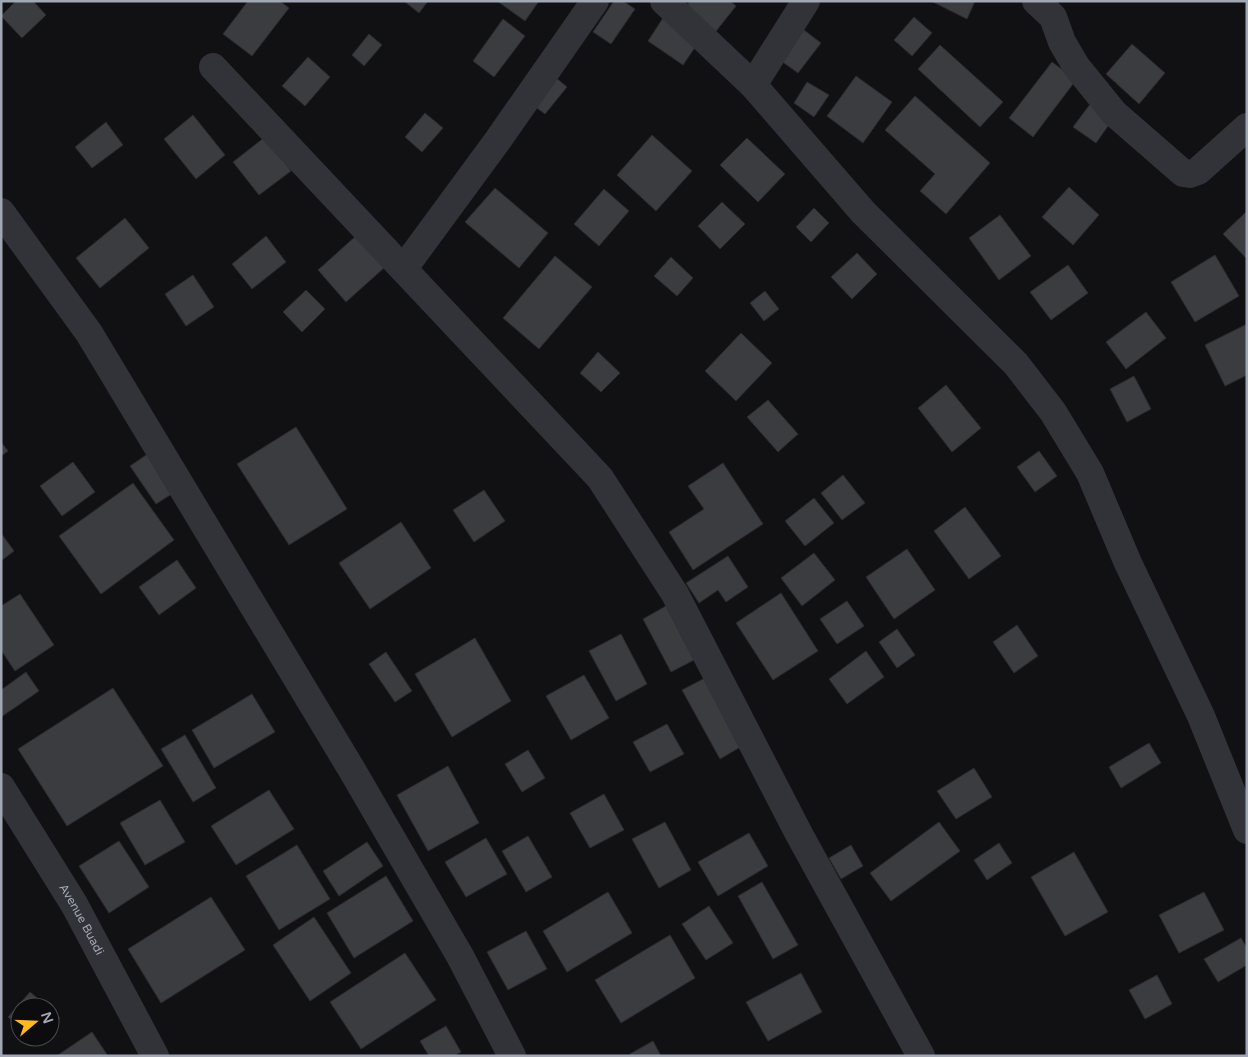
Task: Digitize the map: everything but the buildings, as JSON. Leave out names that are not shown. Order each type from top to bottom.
[{"type":"street","points":[[404,268],[498,140],[596,1]]},
{"type":"street","points":[[664,1],[753,85],[863,212],[1016,364],[1053,412],[1090,473],[1128,563],[1201,716],[1247,830]]},
{"type":"street","points":[[753,85],[806,1]]},
{"type":"street","points":[[1051,7],[1062,42],[1076,66],[1114,113],[1182,172],[1190,174],[1198,172],[1247,127]]},
{"type":"street","points":[[213,67],[600,478],[675,594],[798,834],[921,1056]]},
{"type":"street","points":[[1,212],[89,333],[362,787],[460,956],[512,1056]]},
{"type":"street","name":"Avenue Buadi","points":[[1,787],[74,904],[155,1056]]}]
